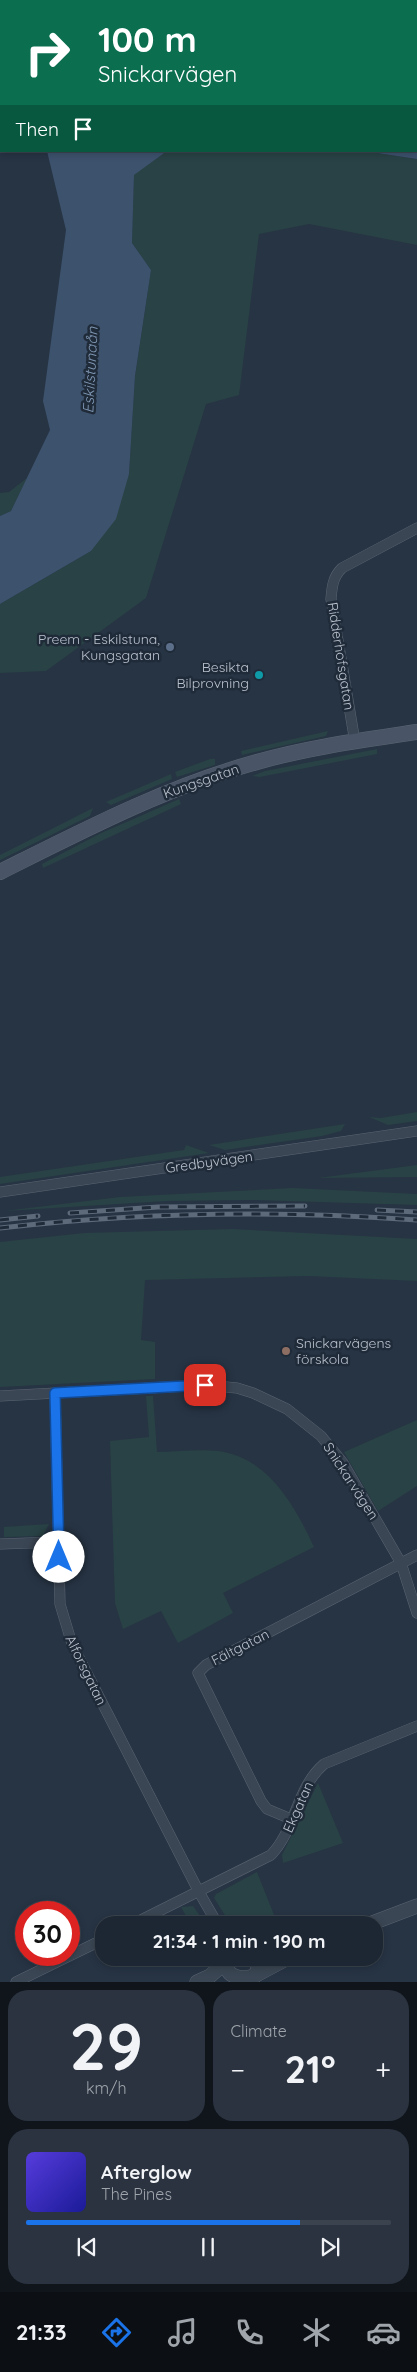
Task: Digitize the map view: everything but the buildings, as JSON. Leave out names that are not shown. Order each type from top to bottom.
[{"type":"main road","name":"Kungsgatan","points":[[0,872],[123,811],[205,778],[258,761],[417,732]]},
{"type":"street","name":"Ridderhofsgatan","points":[[355,742],[331,599],[332,585],[336,575],[342,568],[417,528]]},
{"type":"street","name":"Gredbyvägen","points":[[0,1192],[417,1131]]},
{"type":"street","name":"Snickarvägen","points":[[0,1396],[205,1385],[237,1388],[269,1400],[306,1422],[336,1452],[401,1563],[417,1613]]},
{"type":"street","name":"Alforsgatan","points":[[55,1393],[60,1604],[67,1633],[198,1892],[214,1916]]},
{"type":"street","points":[[0,1544],[58,1542]]},
{"type":"street","name":"Fältgatan","points":[[291,1819],[267,1809],[261,1801],[198,1673],[206,1665],[417,1555]]},
{"type":"street","name":"Ekgatan","points":[[149,1916],[270,1855],[286,1837],[291,1819],[308,1782],[324,1764],[417,1726]]},
{"type":"street","points":[[383,1919],[417,1906]]},
{"type":"street","points":[[16,1982],[95,1942]]},
{"type":"street","points":[[197,1982],[210,1976],[221,1966]]},
{"type":"street","points":[[228,1966],[231,1981],[248,1980],[273,1966]]},
{"type":"street","points":[[256,1975],[258,1966]]},
{"type":"green space","points":[[166,152],[371,152],[417,159],[417,245],[309,224],[259,234],[239,395],[206,404],[146,598],[46,671],[0,673],[0,604],[91,551],[129,474],[135,377],[151,270],[132,243],[134,174]]},
{"type":"green space","points":[[27,478],[11,511],[0,516],[0,493],[9,492]]},
{"type":"green space","points":[[328,731],[326,736],[242,755],[241,751]]},
{"type":"green space","points":[[377,749],[377,754],[260,777],[252,776],[265,771]]},
{"type":"green space","points":[[210,759],[215,759],[215,765],[177,777],[175,772]]},
{"type":"green space","points":[[171,774],[172,779],[111,805],[106,802]]},
{"type":"green space","points":[[179,799],[181,804],[43,868],[42,864],[99,834]]},
{"type":"green space","points":[[93,808],[90,816],[0,860],[0,855]]},
{"type":"green space","points":[[417,1112],[417,1121],[388,1125],[369,1117],[381,1118]]},
{"type":"green space","points":[[345,1124],[341,1131],[322,1136],[225,1150],[209,1145]]},
{"type":"green space","points":[[186,1145],[209,1153],[0,1184],[0,1177],[184,1150]]},
{"type":"green space","points":[[417,1165],[417,1177],[318,1178]]},
{"type":"green space","points":[[293,1188],[417,1194],[417,1205],[254,1200],[167,1201],[4,1211],[120,1197]]},
{"type":"green space","points":[[232,1229],[417,1239],[417,1281],[308,1276],[145,1280],[141,1340],[155,1342],[155,1379],[0,1387],[0,1242],[84,1233]]},
{"type":"green space","points":[[146,1396],[153,1396],[157,1452],[218,1451],[236,1455],[251,1463],[278,1486],[298,1516],[314,1547],[223,1593],[233,1613],[178,1643],[161,1611],[123,1629],[115,1603],[110,1441],[149,1437]]},
{"type":"green space","points":[[417,1420],[417,1486],[378,1511],[344,1452]]},
{"type":"green space","points":[[49,1524],[43,1536],[4,1537],[4,1527]]},
{"type":"green space","points":[[318,1783],[343,1843],[283,1863],[282,1855]]},
{"type":"green space","points":[[257,1872],[274,1916],[225,1916],[214,1898],[216,1894]]},
{"type":"green space","points":[[193,1906],[200,1916],[186,1916],[181,1907]]},
{"type":"water","name":"Eskilstunaån","points":[[47,152],[166,152],[134,175],[132,243],[151,270],[135,376],[129,474],[116,519],[91,551],[0,604],[0,516],[11,511],[50,430],[43,401],[66,230]]},
{"type":"water","points":[[371,152],[417,152],[417,159]]},
{"type":"railway","points":[[70,1213],[158,1207],[305,1206]]},
{"type":"railway","points":[[377,1210],[417,1212]]},
{"type":"railway","points":[[0,1228],[104,1219],[208,1214],[312,1215],[417,1220]]},
{"type":"railway","points":[[0,1220],[38,1216]]},
{"type":"place","name":"Preem - Eskilstuna, Kungsgatan","points":[[170,647]]},
{"type":"place","name":"Besikta Bilprovning","points":[[259,675]]},
{"type":"place","name":"Snickarvägens förskola","points":[[286,1351]]},
{"type":"route","points":[[59,1557],[55,1393],[157,1386],[205,1385]]}]
